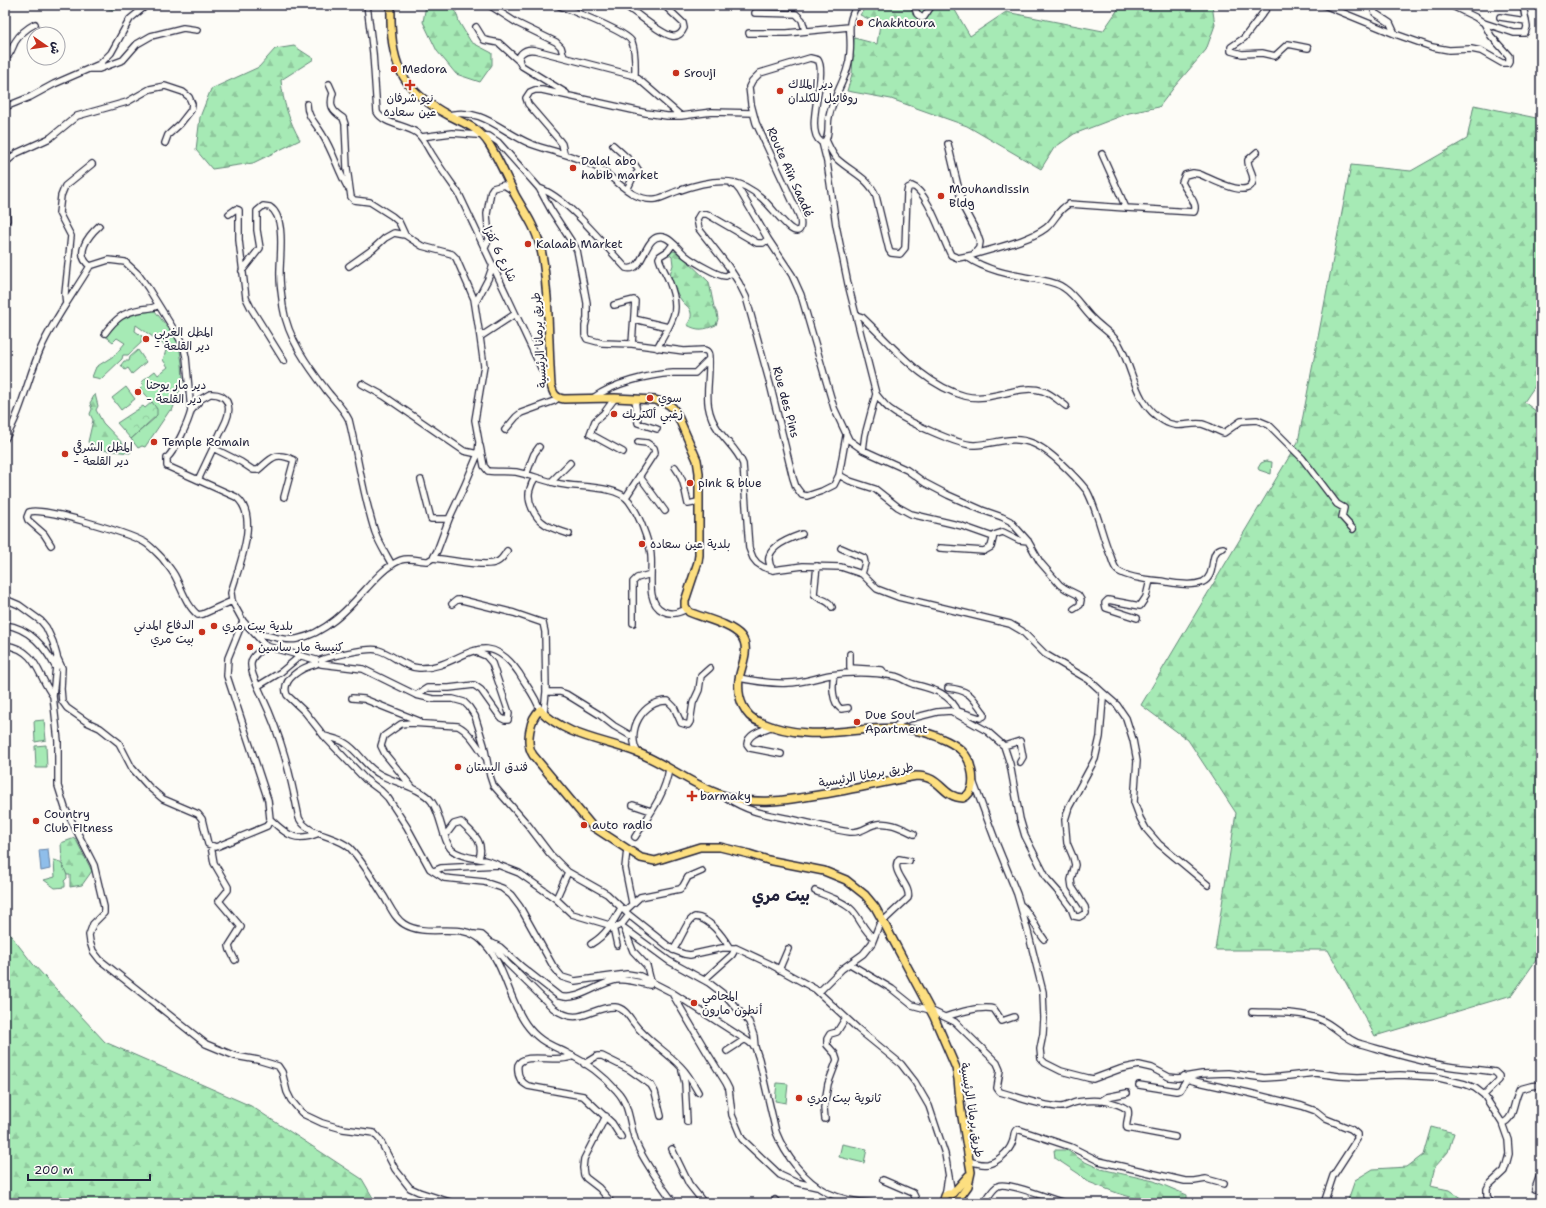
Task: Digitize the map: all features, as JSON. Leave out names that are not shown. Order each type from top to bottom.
[{"type":"main road","name":"طريق برمانا الرئيسية","points":[[391,5],[391,36],[394,53],[402,78],[417,94],[447,115],[476,129],[483,135],[492,148],[536,235],[542,252],[546,283],[551,385],[554,394],[558,398],[564,399],[615,398],[661,401],[668,404],[675,410],[697,460],[699,483],[698,562],[686,594],[686,609]]},
{"type":"main road","points":[[686,609],[689,612],[731,629],[741,636],[745,648],[738,685],[741,700],[750,718],[792,731],[812,733],[910,728],[943,739],[959,748],[967,755],[973,781]]},
{"type":"main road","name":"طريق برمانا الرئيسية","points":[[957,1202],[968,1186],[970,1172],[956,1068],[947,1044],[883,921],[872,903],[859,889],[846,880],[824,871],[768,860],[720,847],[700,847],[655,861],[641,858],[592,826],[533,755],[529,748],[528,742],[535,716],[543,711],[558,724],[578,734],[638,753],[670,769],[693,783],[723,796],[748,801],[785,801],[922,776],[935,780],[953,796],[963,798],[970,792],[973,781]]},
{"type":"main road","name":"طريق برمانا الرئيسية","points":[[945,1198],[964,1181],[970,1172]]},
{"type":"main road","points":[[945,1198],[956,1197],[957,1202]]},
{"type":"street","points":[[5,106],[26,99],[54,84],[100,64],[116,47],[125,26],[130,19],[147,5]]},
{"type":"street","points":[[367,5],[378,115],[386,121],[413,131],[421,137],[452,133],[483,135],[489,136],[498,142],[539,188],[551,210],[577,250],[587,303],[587,318],[585,326],[586,339],[688,351],[706,350],[709,354],[708,407],[715,426],[736,452],[743,464],[746,514],[753,558],[760,565],[773,570],[798,566],[841,567],[862,574],[879,590],[898,597],[1013,625],[1022,630],[1044,654],[1090,680],[1117,704],[1126,718],[1133,740],[1137,761],[1134,802],[1140,818],[1146,829],[1156,841],[1208,885]]},
{"type":"street","points":[[489,5],[518,23],[556,42],[561,47],[564,57]]},
{"type":"street","points":[[558,5],[629,38],[632,43],[635,76]]},
{"type":"street","points":[[624,5],[662,32],[672,36],[678,35],[684,28],[683,22],[664,5]]},
{"type":"street","points":[[857,5],[850,17],[849,64],[832,107],[829,117],[827,137],[824,141],[843,263],[876,394],[886,406],[897,414],[960,443],[974,445],[1014,439],[1025,440],[1042,447],[1087,491],[1107,548],[1117,570],[1122,573],[1150,580],[1184,584],[1201,583],[1206,580],[1211,573],[1215,553],[1220,548],[1223,548]]},
{"type":"street","points":[[914,5],[917,14],[922,18],[932,5]]},
{"type":"street","points":[[1269,5],[1244,38],[1231,48],[1231,50],[1242,54],[1262,53],[1275,56],[1288,44],[1308,48]]},
{"type":"street","points":[[1324,5],[1395,34],[1443,49],[1471,49],[1482,51],[1502,62],[1508,63],[1509,56],[1491,36],[1484,23]]},
{"type":"street","points":[[1372,5],[1375,13],[1390,23],[1395,34]]},
{"type":"street","points":[[1450,5],[1484,23],[1507,31],[1523,34],[1527,30],[1523,5]]},
{"type":"street","points":[[755,13],[796,14],[802,20],[805,30]]},
{"type":"street","points":[[1500,17],[1526,21]]},
{"type":"street","points":[[5,59],[10,55],[15,43],[24,32],[35,24]]},
{"type":"street","points":[[476,27],[484,40],[489,42],[496,41],[526,69],[571,96]]},
{"type":"street","points":[[749,33],[787,32],[849,27]]},
{"type":"street","points":[[89,69],[96,70],[122,60],[137,44],[151,36],[184,28],[196,30]]},
{"type":"street","points":[[519,61],[521,54],[528,49],[635,76],[681,116]]},
{"type":"street","name":"Route Aïn Saadé","points":[[447,115],[465,113],[480,116],[524,141],[564,153],[598,167],[627,190],[640,197],[657,199],[686,188],[709,183],[728,182],[739,184],[762,198],[792,230],[797,231],[801,228],[802,224],[799,215],[753,113],[749,87],[757,75],[810,58],[818,60],[820,64],[815,130],[817,138],[824,141]]},
{"type":"street","points":[[329,84],[333,93],[330,102],[334,112],[343,118],[345,124],[347,168],[351,197],[354,200],[370,202],[397,219],[401,224],[405,235]]},
{"type":"street","points":[[5,163],[17,153],[50,138],[77,116],[127,102],[150,89],[164,86],[183,92],[192,104],[191,110],[180,124],[168,135],[165,142]]},
{"type":"street","points":[[564,153],[562,144],[528,104],[526,98],[530,92],[537,90],[667,116],[681,116],[712,112],[753,113]]},
{"type":"street","points":[[307,104],[307,112],[322,134],[350,191]]},
{"type":"street","name":"شارع 6 كفرا","points":[[421,137],[459,194],[515,314],[542,370],[551,385]]},
{"type":"street","points":[[824,141],[836,158],[859,174],[873,189],[891,253],[900,254],[905,248],[907,193],[908,188],[912,186],[918,191],[937,221],[951,255],[956,258],[970,256],[1034,235],[1047,227],[1062,208],[1069,204],[1194,212],[1196,208],[1194,202],[1182,182],[1185,175],[1193,173],[1199,174],[1235,189],[1244,190],[1250,187],[1253,181],[1248,160],[1258,152]]},
{"type":"street","points":[[948,144],[964,207],[979,237],[980,245],[970,256]]},
{"type":"street","points":[[613,145],[635,165],[639,171],[627,190]]},
{"type":"street","points":[[1102,154],[1126,208]]},
{"type":"street","points":[[66,305],[65,294],[71,236],[59,213],[61,196],[65,186],[92,164]]},
{"type":"street","points":[[728,182],[735,185],[740,191],[768,239],[789,270],[801,296],[834,408],[846,436],[863,450],[907,470],[925,483],[948,495],[1007,519],[1018,528],[1028,541],[1040,562],[1060,585],[1066,590],[1080,597],[1080,605],[1074,609]]},
{"type":"street","points":[[485,248],[489,239],[487,214],[491,191],[493,188],[504,185],[514,192]]},
{"type":"street","points":[[539,188],[550,193],[582,220],[626,268],[632,269],[637,267],[650,244],[657,238],[664,238],[673,244],[685,256],[704,267],[725,276],[732,273],[699,230],[697,223],[699,215],[703,213],[757,243],[763,243],[768,239]]},
{"type":"street","points":[[5,193],[7,220]]},
{"type":"street","points":[[242,271],[260,248],[257,230],[257,211],[263,206],[270,207],[276,212],[282,235],[281,286],[284,309],[291,334],[296,346],[349,420],[358,470],[368,506],[376,532],[392,565]]},
{"type":"street","points":[[229,214],[236,209],[239,210],[239,240],[246,298],[284,361]]},
{"type":"street","points":[[90,266],[84,260],[83,249],[88,236],[99,226]]},
{"type":"street","points":[[349,266],[394,233],[405,235],[422,246],[454,256],[475,304],[483,352],[484,366],[475,420],[479,442],[483,453],[484,466],[487,470],[512,472],[551,482],[605,489],[620,494],[626,498],[637,514],[650,549],[652,598],[658,608],[666,612],[672,613],[686,609]]},
{"type":"street","points":[[657,348],[675,313],[676,303],[659,258],[668,251],[673,244]]},
{"type":"street","points":[[970,256],[976,262],[991,268],[1049,282],[1064,288],[1092,318],[1115,339],[1123,353],[1134,385],[1140,396],[1149,408],[1164,422],[1180,426],[1202,424],[1224,433],[1241,421],[1257,420],[1269,425],[1302,458],[1337,504],[1344,508],[1342,517],[1353,529]]},
{"type":"street","points":[[5,439],[17,413],[42,346],[90,266],[109,260],[119,260],[125,262],[138,274],[158,304],[181,341],[186,357],[191,411],[189,418],[167,458],[166,464],[169,468],[236,497],[241,501],[246,510],[245,545],[231,593],[232,601],[243,621],[266,646],[318,662],[367,670],[397,687],[416,695],[433,699],[460,700],[466,704],[475,716],[488,759],[490,776],[493,785],[528,825],[550,854],[568,872],[607,894],[625,911],[673,950],[690,955],[733,947]]},
{"type":"street","points":[[475,304],[488,280],[493,265]]},
{"type":"street","name":"Rue des Pins","points":[[732,273],[743,290],[748,304],[793,478],[798,490],[805,496],[822,491],[834,485],[839,475]]},
{"type":"street","points":[[614,304],[635,300],[632,344]]},
{"type":"street","points":[[105,333],[115,320],[123,315],[133,311],[154,308],[158,304]]},
{"type":"street","points":[[480,337],[515,314]]},
{"type":"street","points":[[856,315],[864,319],[914,366],[932,380],[955,392],[966,396],[984,397],[1022,390],[1039,390],[1053,396],[1066,406]]},
{"type":"street","points":[[634,319],[668,327]]},
{"type":"street","points":[[593,398],[604,391],[621,384],[667,374],[695,373],[709,359]]},
{"type":"street","points":[[362,384],[390,400],[464,451],[478,454]]},
{"type":"street","points":[[191,411],[204,396],[210,394],[221,396],[229,406],[228,416],[198,480]]},
{"type":"street","points":[[863,450],[876,394]]},
{"type":"street","points":[[505,430],[521,413],[554,401],[558,398]]},
{"type":"street","points":[[615,398],[604,413],[595,421],[590,434],[623,452]]},
{"type":"street","points":[[635,399],[638,424],[657,429]]},
{"type":"street","points":[[846,436],[839,475],[850,481],[875,489],[898,507],[911,514],[956,524],[993,537]]},
{"type":"street","points":[[433,558],[478,454],[479,442]]},
{"type":"street","points":[[626,498],[653,456],[655,450],[654,447],[649,444],[638,442]]},
{"type":"street","points":[[858,447],[864,442]]},
{"type":"street","points":[[526,476],[534,454],[539,447]]},
{"type":"street","points":[[213,448],[242,462],[253,470],[258,470],[270,458],[277,455],[294,460],[284,497]]},
{"type":"street","points":[[551,482],[570,463]]},
{"type":"street","points":[[675,468],[679,471],[688,503],[698,502]]},
{"type":"street","points":[[640,476],[664,511]]},
{"type":"street","points":[[535,478],[530,487],[529,494],[531,504],[535,512],[544,524],[569,534]]},
{"type":"street","points":[[421,480],[431,519],[449,519]]},
{"type":"street","points":[[51,545],[44,534],[28,520],[27,515],[29,512],[38,511],[94,524],[143,541],[152,548],[171,570],[189,604],[198,615],[232,601]]},
{"type":"street","points":[[940,548],[983,551],[991,547],[993,537],[997,533],[1003,532],[1019,540],[1028,541]]},
{"type":"street","points":[[773,570],[770,565],[770,560],[775,547],[802,534]]},
{"type":"street","points":[[841,548],[864,558],[865,563],[862,574]]},
{"type":"street","points":[[255,634],[292,639],[313,634],[341,614],[377,576],[392,565],[407,559],[426,561],[433,558],[493,564],[501,559],[507,551]]},
{"type":"street","points":[[817,566],[814,594],[816,597],[829,601],[832,606]]},
{"type":"street","points":[[633,624],[633,582],[637,578],[651,574]]},
{"type":"street","points":[[1137,618],[1106,608],[1104,603],[1108,600],[1140,606],[1146,597],[1150,580]]},
{"type":"street","points":[[5,599],[19,605],[41,621],[46,627],[62,668],[62,701],[67,708],[87,722],[100,728],[119,743],[132,768],[149,787],[163,799],[198,814],[202,819],[208,844],[211,846],[214,863],[228,887],[228,890],[219,901],[241,927],[229,946],[235,960]]},
{"type":"street","points":[[452,604],[456,600],[462,600],[514,613],[543,623],[545,632],[546,692],[543,711]]},
{"type":"street","points":[[211,846],[216,847],[227,844],[267,826],[270,820],[268,800],[227,676],[228,658],[243,621]]},
{"type":"street","points":[[5,625],[23,630],[36,639],[48,653],[56,669]]},
{"type":"street","points":[[5,645],[17,648],[30,657],[36,665],[45,685],[53,696]]},
{"type":"street","points":[[266,646],[257,653],[250,664],[282,745],[299,818],[303,825],[348,847],[356,855],[392,910],[403,924],[417,929],[455,930],[472,934],[480,934],[491,943],[498,946],[559,996],[564,997],[580,994],[607,982],[616,980],[630,980],[649,985],[651,982]]},
{"type":"street","points":[[543,711],[519,674],[505,657],[489,649],[473,650],[428,668],[412,667],[376,649],[341,654],[310,665],[294,675],[289,680],[286,691],[324,736],[365,779],[388,798],[407,827],[428,866],[444,878],[484,882],[494,885],[507,892],[520,907],[553,966],[562,977],[575,981],[627,974],[640,976],[673,993],[755,1047]]},
{"type":"street","points":[[416,695],[422,690],[428,688],[449,688],[474,685],[481,690],[501,718],[506,721],[508,720],[509,713],[492,663],[486,656],[473,650]]},
{"type":"street","points":[[850,654],[850,668],[882,670],[885,675]]},
{"type":"street","points":[[57,656],[53,696],[58,741],[58,786],[65,808],[94,865],[104,907],[102,916],[93,924],[90,931],[90,942],[96,956],[206,1044],[235,1056],[258,1060],[278,1066],[282,1072],[289,1096],[301,1112],[322,1123],[343,1129],[374,1133],[380,1140],[395,1169],[410,1188],[453,1203]]},
{"type":"street","points":[[258,686],[281,672],[300,656]]},
{"type":"street","points":[[638,753],[634,745],[633,737],[635,728],[642,713],[647,708],[660,702],[670,702],[674,707],[681,723],[688,725],[690,722],[693,703],[699,690],[701,676],[710,668]]},
{"type":"street","points":[[739,678],[764,682],[789,683],[834,675],[897,676],[910,683],[935,689],[948,697],[958,713],[986,731],[1004,746],[1010,764],[1022,827],[1047,879],[1067,902],[1074,916],[1077,917],[1083,916],[1086,913],[1086,909],[1071,883],[1075,865],[1067,844],[1065,820],[1069,807],[1095,758],[1100,737],[1103,698],[1101,691]]},
{"type":"street","points":[[834,675],[833,689],[838,705],[841,709],[848,708]]},
{"type":"street","points":[[44,680],[54,682]]},
{"type":"street","points":[[895,728],[898,724],[905,720],[937,712],[948,711],[982,718],[985,714],[968,694],[961,690],[948,688]]},
{"type":"street","points":[[546,692],[560,692],[566,694],[633,737]]},
{"type":"street","points":[[352,698],[364,699],[400,714],[430,724]]},
{"type":"street","points":[[413,789],[382,749],[382,740],[386,733],[401,724],[430,724],[460,727],[488,759]]},
{"type":"street","points":[[773,726],[754,734],[749,738],[747,744],[750,748],[781,754]]},
{"type":"street","points":[[324,736],[345,743],[369,768],[413,789],[433,803],[445,836],[450,847],[455,852],[492,862],[519,873],[556,899],[572,914],[612,926],[622,927],[669,961],[704,980],[726,996],[749,1022],[762,1069],[773,1122],[780,1143],[794,1164],[817,1187]]},
{"type":"street","points":[[1004,746],[1020,741],[1023,756],[1020,762]]},
{"type":"street","points":[[635,837],[665,788],[670,769]]},
{"type":"street","points":[[973,781],[1020,905],[1043,992],[1044,1018],[1040,1049],[1041,1059],[1045,1063],[1061,1071],[1088,1078],[1097,1078],[1124,1068],[1139,1065],[1152,1068],[1169,1077],[1178,1078],[1228,1073],[1269,1078],[1314,1073],[1358,1077],[1379,1075],[1436,1077],[1465,1084],[1475,1088],[1484,1095],[1502,1123],[1508,1140],[1509,1158],[1504,1171],[1489,1185],[1487,1196],[1491,1203]]},
{"type":"street","points":[[723,796],[744,808],[767,815],[850,832],[860,831],[873,825],[883,823],[901,828],[914,834]]},
{"type":"street","points":[[633,805],[651,811]]},
{"type":"street","points":[[270,820],[287,835],[293,837],[307,837],[319,833]]},
{"type":"street","points":[[445,836],[454,824],[461,822],[478,839],[481,848],[479,858]]},
{"type":"street","points":[[627,849],[625,861],[626,875],[632,904]]},
{"type":"street","points":[[819,992],[839,973],[863,954],[883,921],[909,896],[897,864],[899,859],[909,861]]},
{"type":"street","points":[[434,871],[441,868],[498,865]]},
{"type":"street","points":[[591,944],[602,937],[625,911],[640,897],[680,889],[688,877],[702,871]]},
{"type":"street","points":[[556,899],[568,872]]},
{"type":"street","points":[[815,892],[850,908],[861,920],[868,933],[874,938]]},
{"type":"street","points":[[1020,905],[1025,909],[1036,929],[1044,939]]},
{"type":"street","points":[[625,911],[622,927],[633,951],[647,966],[651,982]]},
{"type":"street","points":[[673,950],[682,938],[689,920],[695,916],[702,918],[712,924],[733,947],[768,963],[808,984],[819,992],[845,1019],[897,1060],[915,1082],[929,1106],[945,1154],[949,1173],[945,1198]]},
{"type":"street","points":[[612,926],[617,945]]},
{"type":"street","points":[[472,934],[507,963],[556,1010],[567,1015],[580,1016],[611,1007],[620,1008],[626,1012],[648,1038],[681,1067],[698,1092]]},
{"type":"street","points":[[491,943],[525,1023],[538,1038],[573,1056],[612,1086],[621,1096],[625,1104],[637,1146],[674,1203]]},
{"type":"street","points":[[704,980],[732,955],[733,947]]},
{"type":"street","points":[[779,970],[788,948]]},
{"type":"street","points":[[850,964],[892,989],[912,1005],[930,1010],[957,1024],[997,1063],[1000,1070],[997,1088],[1000,1092],[1044,1105],[1059,1107],[1064,1107],[1077,1102],[1101,1101],[1122,1106],[1128,1110],[1129,1115],[1127,1128],[1175,1137]]},
{"type":"street","points":[[673,993],[726,1083],[730,1093],[732,1115],[742,1139],[780,1175],[795,1182],[817,1187],[839,1197],[870,1203]]},
{"type":"street","points":[[945,1017],[960,1012],[986,1007],[994,1009],[1002,1021],[1014,1017]]},
{"type":"street","points":[[1252,1012],[1305,1015],[1320,1019],[1348,1038],[1360,1044],[1448,1067],[1495,1072],[1500,1076],[1499,1080],[1484,1095]]},
{"type":"street","points":[[825,1119],[824,1108],[828,1084],[837,1060],[835,1054],[827,1045],[827,1039],[830,1034],[837,1032],[845,1019]]},
{"type":"street","points":[[728,1051],[744,1040]]},
{"type":"street","points":[[573,1056],[563,1060],[524,1059],[518,1065],[519,1076],[522,1082],[528,1086],[583,1096],[606,1116],[621,1137]]},
{"type":"street","points":[[584,1064],[597,1056],[604,1057],[643,1078],[653,1089],[661,1116]]},
{"type":"street","points":[[681,1067],[685,1083],[687,1122]]},
{"type":"street","points":[[1139,1085],[1176,1091],[1180,1090],[1186,1078]]},
{"type":"street","points":[[1186,1078],[1302,1106],[1316,1111],[1326,1119],[1353,1130],[1357,1134],[1357,1138],[1333,1176],[1324,1203]]},
{"type":"street","points":[[1502,1123],[1506,1122],[1511,1116],[1515,1100],[1520,1089],[1541,1085]]},
{"type":"street","points":[[1101,1101],[1108,1097],[1127,1092]]},
{"type":"street","points":[[606,1116],[584,1159],[583,1168],[586,1178],[612,1203]]},
{"type":"street","points":[[969,1161],[985,1164],[997,1159],[1010,1148],[1013,1142],[1013,1134],[1017,1129],[1072,1147],[1099,1161],[1185,1181],[1194,1182],[1206,1179],[1224,1184]]},
{"type":"street","points":[[672,1149],[689,1184],[704,1203]]},
{"type":"street","points":[[1535,1189],[1541,1172]]},
{"type":"street","points":[[883,1180],[913,1193],[916,1203]]},
{"type":"street","points":[[984,1203],[995,1188],[1004,1184],[1018,1187],[1065,1203]]},
{"type":"green space","points":[[88,5],[133,5],[114,10]]},
{"type":"green space","points":[[426,5],[454,5],[459,22],[471,42],[492,53],[492,65],[480,82],[456,74],[437,51],[423,22]]},
{"type":"green space","points":[[867,5],[952,5],[970,36],[1006,12],[1103,31],[1121,5],[1212,5],[1215,25],[1206,50],[1159,107],[1129,113],[1074,134],[1054,148],[1041,169],[967,126],[891,99],[847,91],[852,74],[854,38],[877,44],[880,24],[860,15]]},
{"type":"green space","points":[[294,46],[314,59],[281,80],[287,111],[300,140],[253,163],[212,169],[196,150],[200,117],[211,89],[259,67],[275,49]]},
{"type":"green space","points":[[1474,105],[1541,119],[1541,377],[1524,402],[1541,415],[1541,953],[1512,995],[1375,1036],[1328,950],[1215,950],[1236,813],[1188,740],[1141,705],[1298,442],[1351,165],[1411,171],[1467,139]]},
{"type":"green space","points":[[673,251],[678,252],[709,282],[718,319],[716,325],[701,329],[687,325],[691,318],[689,308],[678,295],[670,274],[673,265],[672,257],[667,253]]},
{"type":"green space","points":[[155,311],[175,337],[179,345],[183,382],[172,411],[170,410],[145,447],[142,446],[138,448],[131,439],[155,418],[152,402],[140,388],[143,385],[142,381],[155,371],[158,375],[168,367],[163,360],[167,347],[136,325],[135,331],[142,336],[141,343],[128,355],[123,355],[122,359],[101,379],[92,377],[96,367],[115,355],[125,343],[117,338],[113,342],[105,336],[114,322],[137,312]]},
{"type":"green space","points":[[138,350],[146,362],[132,374],[128,368],[125,370],[121,365],[124,361],[129,361],[130,357]]},
{"type":"green space","points":[[126,387],[135,399],[121,410],[112,398]]},
{"type":"green space","points":[[95,394],[98,406],[96,410],[103,423],[131,452],[130,453],[93,449],[88,442],[93,420],[90,414],[92,409],[90,403]]},
{"type":"green space","points":[[152,402],[157,409],[157,415],[131,439],[117,423],[143,406],[145,408]]},
{"type":"green space","points":[[1266,461],[1272,462],[1271,474],[1259,470],[1258,468],[1261,463]]},
{"type":"green space","points":[[44,720],[46,740],[35,742],[34,721]]},
{"type":"green space","points":[[46,745],[47,768],[36,768],[35,746]]},
{"type":"green space","points":[[75,838],[92,871],[82,885],[70,887],[70,875],[67,875],[62,864],[61,843]]},
{"type":"green space","points":[[54,860],[62,864],[65,869],[67,878],[64,881],[65,887],[55,888],[44,880],[55,877]]},
{"type":"green space","points":[[5,928],[33,964],[105,1042],[251,1106],[362,1179],[376,1203],[15,1203],[5,1197]]},
{"type":"green space","points":[[777,1083],[788,1084],[786,1103],[775,1101]]},
{"type":"green space","points":[[1431,1127],[1454,1133],[1448,1152],[1435,1167],[1430,1186],[1449,1190],[1468,1203],[1347,1203],[1355,1180],[1373,1169],[1407,1167],[1423,1155]]},
{"type":"green space","points":[[842,1144],[867,1149],[864,1163],[839,1157]]},
{"type":"green space","points":[[1054,1150],[1067,1150],[1083,1161],[1101,1169],[1154,1181],[1187,1195],[1187,1203],[1151,1203],[1117,1193],[1086,1181],[1079,1174],[1055,1158]]},
{"type":"water","points":[[48,849],[50,869],[41,871],[39,850]]},
{"type":"place","name":"Chakhtoura","points":[[860,23]]},
{"type":"place","name":"Medora","points":[[394,69]]},
{"type":"place","name":"Srouji","points":[[676,73]]},
{"type":"place","name":"نيو شرفان عين سعاده","points":[[410,85]]},
{"type":"place","name":"دير الملاك روفائيل للكلدان","points":[[780,91]]},
{"type":"place","name":"Dalal abo habib market","points":[[573,168]]},
{"type":"place","name":"Mouhandissin Bldg","points":[[941,196]]},
{"type":"place","name":"Kalaab Market","points":[[528,244]]},
{"type":"place","name":"المطل الغربي - دير القلعة","points":[[146,339]]},
{"type":"place","name":"دير مار يوحنا - دير القلعة","points":[[138,392]]},
{"type":"place","name":"سوي","points":[[650,398]]},
{"type":"place","name":"زغبي ألكتريك","points":[[614,414]]},
{"type":"place","name":"Temple Romain","points":[[154,442]]},
{"type":"place","name":"المطل الشرقي - دير القلعة","points":[[65,454]]},
{"type":"place","name":"pink & blue","points":[[690,483]]},
{"type":"place","name":"بلدية عين سعاده","points":[[642,544]]},
{"type":"place","name":"بلدية بيت مري","points":[[214,626]]},
{"type":"place","name":"الدفاع المدني بيت مري","points":[[202,632]]},
{"type":"place","name":"كنيسة مار ساسين","points":[[250,647]]},
{"type":"place","name":"Due Soul Apartment","points":[[857,722]]},
{"type":"place","name":"فندق البستان","points":[[458,767]]},
{"type":"place","name":"barmaky","points":[[692,796]]},
{"type":"place","name":"Country Club Fitness","points":[[36,821]]},
{"type":"place","name":"auto radio","points":[[584,825]]},
{"type":"place","name":"المحامي أنطون مارون","points":[[694,1003]]},
{"type":"place","name":"ثانوية بيت مري","points":[[799,1098]]},
{"type":"district","name":"بيت مري","points":[[781,895]]}]
